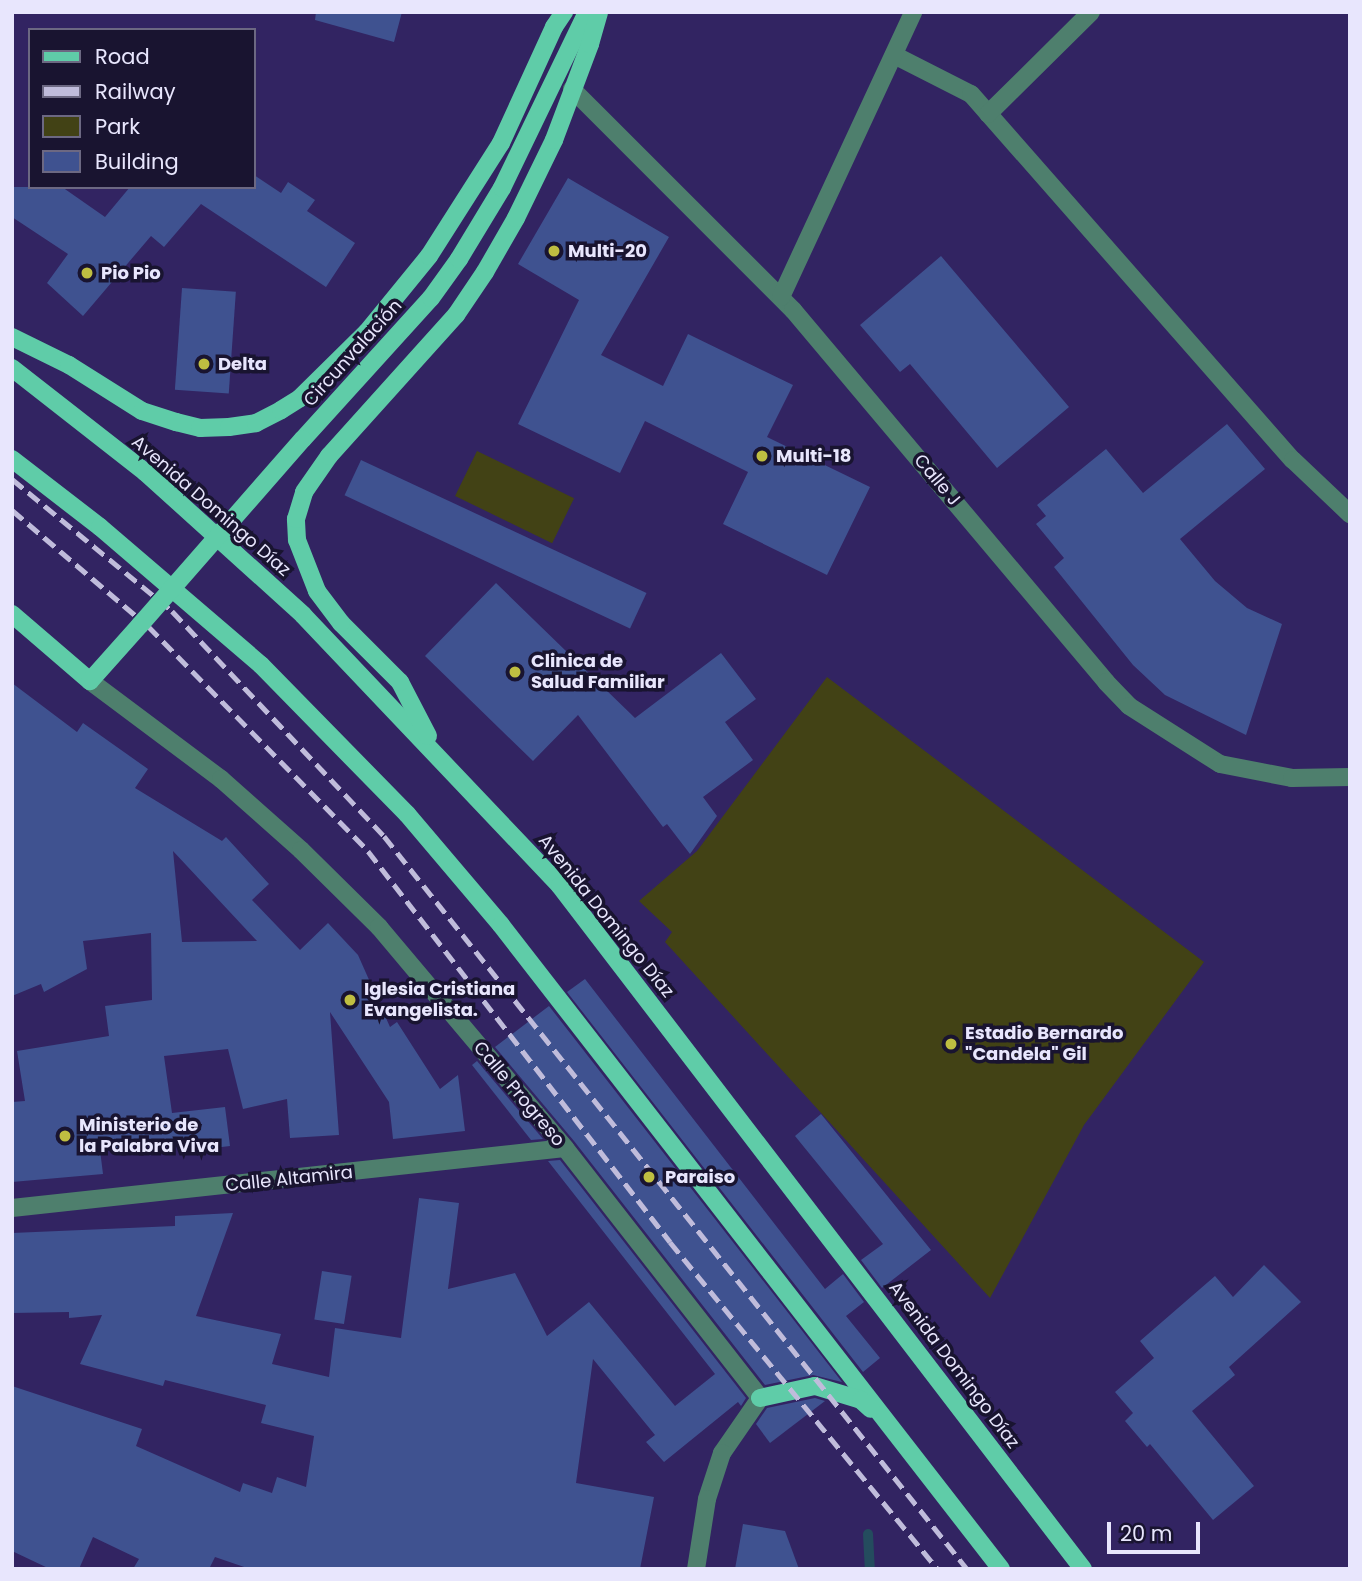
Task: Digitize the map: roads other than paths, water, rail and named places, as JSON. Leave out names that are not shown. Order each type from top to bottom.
[{"type":"main road","points":[[12,337],[69,365],[142,411],[176,422],[200,428],[229,427],[256,423],[281,410],[300,398],[367,332],[429,256],[501,143],[554,27],[564,12]]},
{"type":"main road","name":"Circunvalación","points":[[90,681],[431,298],[459,259],[502,188],[587,12]]},
{"type":"main road","points":[[438,755],[400,682],[341,623],[317,590],[297,540],[296,519],[304,492],[329,456],[456,315],[485,272],[538,176],[590,44],[599,12]]},
{"type":"main road","name":"Avenida Domingo Díaz","points":[[12,368],[145,472],[293,606],[438,755],[559,886],[1083,1569]]},
{"type":"main road","points":[[12,459],[100,527],[261,666],[407,814],[501,925],[1001,1569]]},
{"type":"main road","points":[[12,614],[90,681]]},
{"type":"main road","points":[[760,1398],[815,1386],[861,1400],[895,1432]]},
{"type":"street","points":[[781,296],[913,12]]},
{"type":"street","points":[[988,114],[1091,12]]},
{"type":"street","points":[[894,55],[971,94],[1293,460],[1350,514]]},
{"type":"street","name":"Calle J","points":[[572,89],[781,296],[1105,682],[1129,706],[1220,764],[1292,778],[1350,777]]},
{"type":"street","name":"Calle Progreso","points":[[90,681],[221,779],[302,850],[379,927],[565,1148],[760,1398]]},
{"type":"street","name":"Calle Altamira","points":[[12,1208],[565,1148]]},
{"type":"street","points":[[695,1569],[707,1499],[722,1453],[760,1398]]},
{"type":"waterway","points":[[868,1534],[870,1569]]},
{"type":"railway","points":[[12,479],[172,611],[384,836],[967,1569]]},
{"type":"railway","points":[[12,510],[148,626],[368,851],[670,1242],[938,1569]]},
{"type":"place","name":"Multi-20","points":[[554,251]]},
{"type":"place","name":"Pio Pio","points":[[87,273]]},
{"type":"place","name":"Delta","points":[[204,364]]},
{"type":"place","name":"Multi-18","points":[[762,456]]},
{"type":"place","name":"Clinica de Salud Familiar","points":[[515,672]]},
{"type":"place","name":"Iglesia Cristiana Evangelista.","points":[[350,1000]]},
{"type":"place","name":"Estadio Bernardo \"Candela\" Gil","points":[[951,1044]]},
{"type":"place","name":"Ministerio de la Palabra Viva","points":[[65,1136]]},
{"type":"place","name":"Paraiso","points":[[649,1177]]}]
